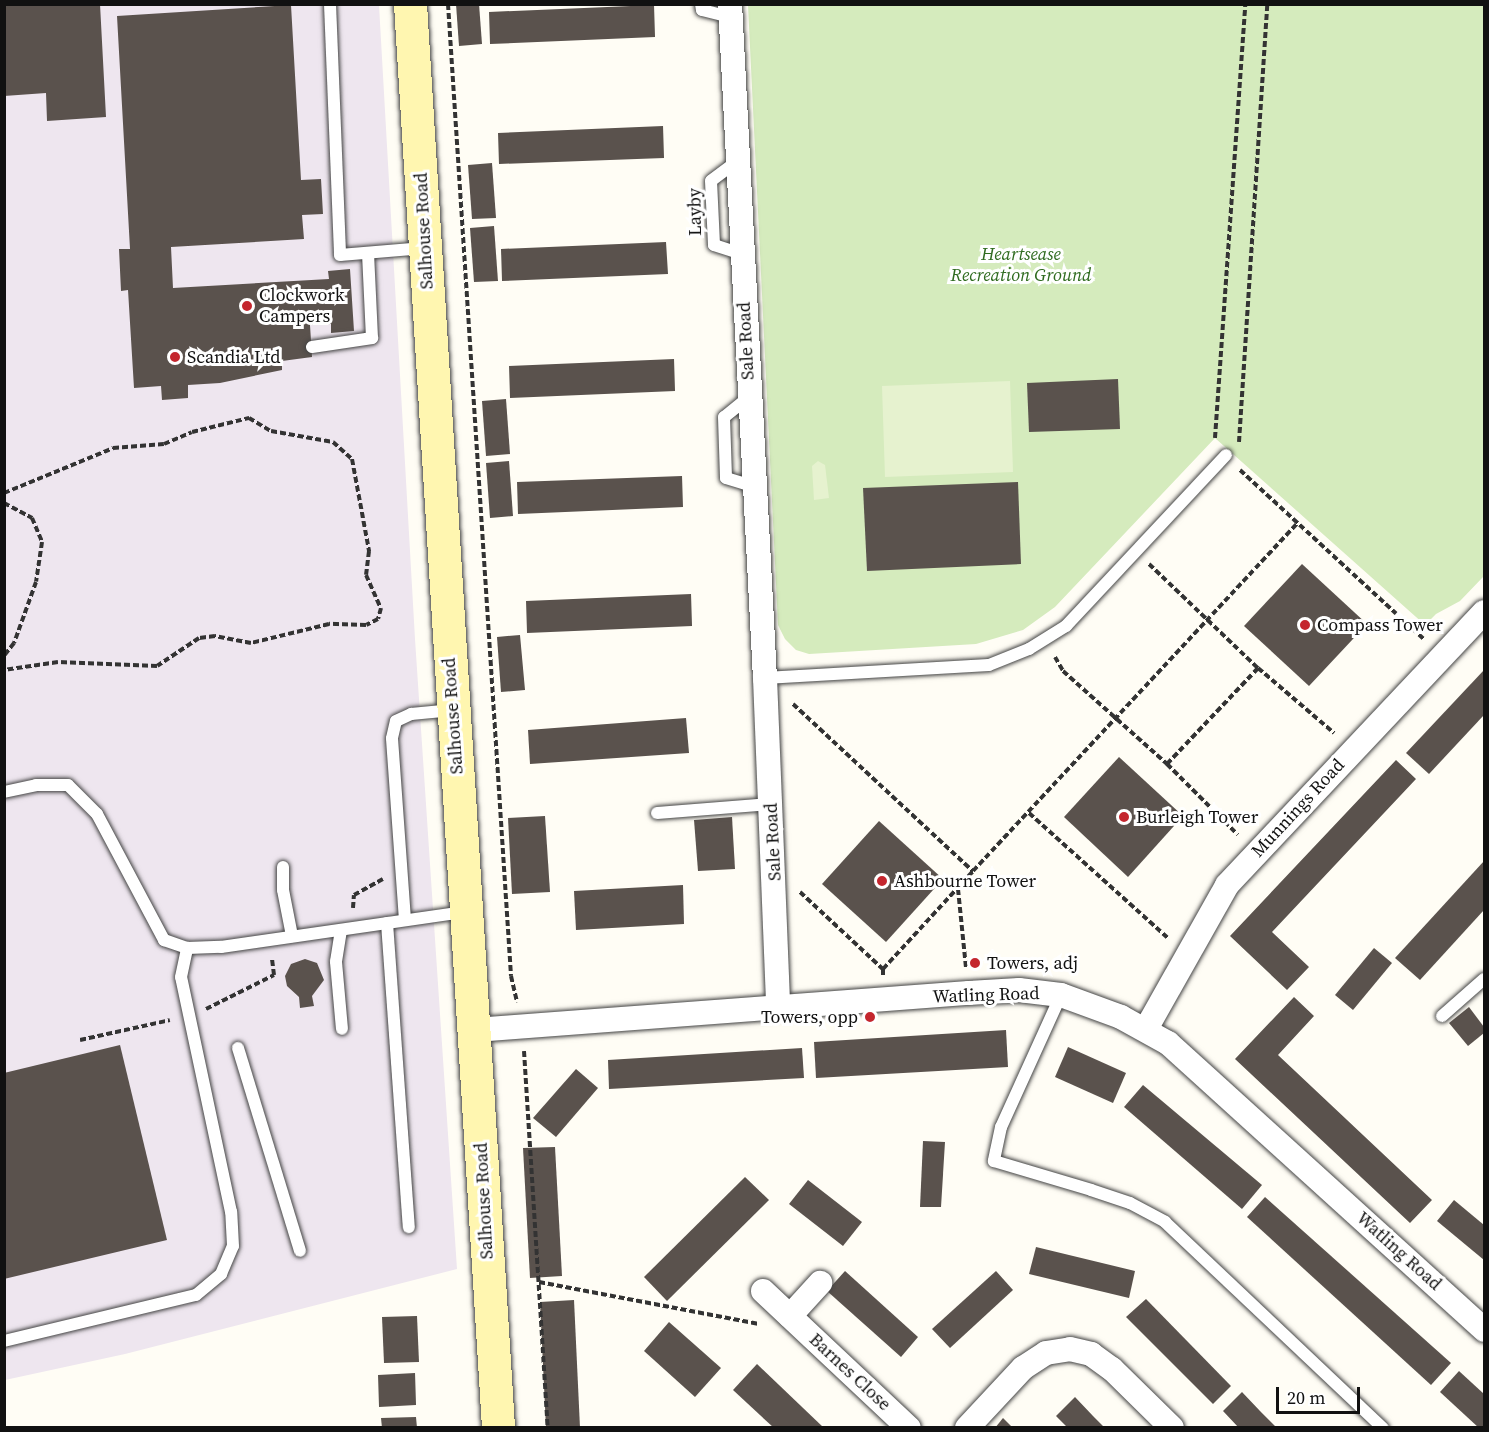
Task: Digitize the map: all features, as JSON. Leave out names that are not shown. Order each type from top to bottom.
[{"type":"street","name":"Salhouse Road","points":[[410,4],[465,912],[476,1030],[498,1428]]},
{"type":"street","name":"Sale Road","points":[[730,11],[736,162],[765,678],[778,1006]]},
{"type":"street","name":"Munnings Road","points":[[1146,1029],[1227,885],[1485,612]]},
{"type":"street","name":"Watling Road","points":[[476,1030],[522,1024],[1019,990],[1061,995],[1146,1029],[1191,1062],[1485,1330]]},
{"type":"street","points":[[790,1316],[820,1283]]},
{"type":"street","name":"Barnes Close","points":[[763,1291],[909,1428]]},
{"type":"street","points":[[967,1428],[1023,1368],[1046,1353],[1070,1349],[1091,1354],[1112,1369],[1172,1428]]},
{"type":"lane","points":[[330,4],[340,255],[423,248]]},
{"type":"lane","points":[[701,4],[702,9],[730,11]]},
{"type":"lane","points":[[312,347],[372,338],[368,254]]},
{"type":"lane","points":[[765,678],[990,664],[1045,640],[1066,626],[1138,553],[1216,468],[1234,455]]},
{"type":"lane","points":[[405,920],[392,738],[396,721],[411,714],[453,710]]},
{"type":"lane","points":[[4,792],[36,785],[68,785],[97,814],[164,940],[187,948],[268,940],[465,912]]},
{"type":"lane","points":[[657,813],[771,804]]},
{"type":"lane","points":[[283,867],[283,890],[292,936]]},
{"type":"lane","points":[[387,923],[409,1227]]},
{"type":"lane","points":[[341,930],[336,962],[342,1029]]},
{"type":"lane","points":[[4,1341],[196,1295],[220,1274],[232,1246],[231,1212],[181,977],[187,948]]},
{"type":"lane","points":[[1442,1016],[1485,979]]},
{"type":"lane","points":[[1061,995],[1001,1127],[994,1161],[1130,1203],[1165,1222],[1383,1428]]},
{"type":"lane","points":[[238,1048],[300,1251]]},
{"type":"path","points":[[448,4],[511,976],[522,1024],[548,1428]]},
{"type":"path","points":[[1240,470],[1216,468],[1245,4]]},
{"type":"path","points":[[1267,4],[1234,455],[1240,470],[1443,656]]},
{"type":"path","points":[[4,493],[113,448],[164,444],[192,432],[249,418],[271,431],[333,442],[352,459],[369,552],[366,575],[381,608],[378,619],[366,626],[329,624],[251,643],[214,636],[199,638],[157,666],[58,662],[4,670]]},
{"type":"path","points":[[4,503],[32,518],[42,542],[36,582],[14,643],[4,656]]},
{"type":"path","points":[[884,999],[883,969],[1210,621],[1297,524]]},
{"type":"path","points":[[1138,553],[1258,668],[1353,750]]},
{"type":"path","points":[[1045,640],[1062,671],[1167,764],[1256,852]]},
{"type":"path","points":[[1167,764],[1258,668]]},
{"type":"path","points":[[765,678],[973,871]]},
{"type":"path","points":[[1029,813],[1187,954]]},
{"type":"path","points":[[775,890],[797,889],[883,969]]},
{"type":"path","points":[[958,889],[969,993]]},
{"type":"path","points":[[81,1040],[211,1008],[274,975],[268,940]]},
{"type":"path","points":[[539,1282],[774,1327],[790,1316]]},
{"type":"shaded area","points":[[4,5],[379,5],[415,639],[457,1269],[125,1354],[5,1380]]},
{"type":"green space","name":"Heartsease Recreation Ground","points":[[748,5],[1484,5],[1484,576],[1460,601],[1436,614],[1425,625],[1215,438],[1055,607],[1023,630],[976,644],[809,654],[796,650],[785,639],[778,625]]},
{"type":"green space","points":[[1010,381],[1013,472],[885,477],[882,386]]},
{"type":"green space","points":[[818,461],[825,465],[829,498],[814,500],[812,466]]},
{"type":"building","points":[[4,4],[100,4],[106,117],[47,121],[46,93],[4,96]]},
{"type":"building","points":[[456,4],[479,4],[482,44],[459,46]]},
{"type":"building","points":[[291,5],[301,180],[321,179],[323,214],[302,215],[304,239],[171,247],[173,288],[329,279],[328,271],[350,269],[354,331],[331,333],[331,324],[310,325],[312,357],[282,361],[282,370],[220,383],[188,385],[188,398],[162,400],[161,386],[134,388],[128,290],[121,291],[119,249],[130,249],[117,16]]},
{"type":"building","points":[[654,5],[655,37],[490,44],[489,12]]},
{"type":"building","points":[[663,126],[664,158],[499,164],[498,133]]},
{"type":"building","points":[[492,163],[496,218],[472,219],[468,165]]},
{"type":"building","points":[[494,226],[498,281],[474,282],[470,228]]},
{"type":"building","points":[[666,242],[668,274],[502,281],[501,249]]},
{"type":"building","points":[[674,359],[675,391],[510,398],[509,366]]},
{"type":"building","points":[[1118,379],[1120,429],[1029,432],[1027,383]]},
{"type":"building","points":[[506,399],[510,454],[486,456],[482,401]]},
{"type":"building","points":[[509,461],[513,516],[490,518],[486,463]]},
{"type":"building","points":[[682,476],[683,507],[518,514],[517,482]]},
{"type":"building","points":[[1018,482],[1021,564],[867,571],[863,488]]},
{"type":"building","name":"Compass Tower","points":[[1302,564],[1367,624],[1309,686],[1244,626]]},
{"type":"building","points":[[691,594],[692,626],[527,633],[526,601]]},
{"type":"building","points":[[520,635],[525,690],[501,692],[497,637]]},
{"type":"building","points":[[1484,670],[1484,715],[1429,774],[1406,753]]},
{"type":"building","points":[[686,718],[689,753],[530,764],[528,730]]},
{"type":"building","name":"Burleigh Tower","points":[[1119,757],[1183,816],[1128,877],[1064,817]]},
{"type":"building","points":[[1396,760],[1416,779],[1272,932],[1309,967],[1287,990],[1230,936]]},
{"type":"building","points":[[545,816],[550,892],[512,894],[508,818]]},
{"type":"building","points":[[732,817],[735,869],[698,871],[694,820]]},
{"type":"building","name":"Ashbourne Tower","points":[[879,821],[943,879],[886,942],[822,884]]},
{"type":"building","points":[[1484,861],[1484,910],[1420,980],[1395,958]]},
{"type":"building","points":[[683,885],[684,924],[576,930],[574,891]]},
{"type":"building","points":[[1374,948],[1392,963],[1353,1010],[1335,995]]},
{"type":"building","points":[[305,959],[317,963],[324,980],[312,996],[314,1006],[300,1008],[299,997],[287,986],[285,976],[291,964]]},
{"type":"building","points":[[1294,997],[1314,1016],[1278,1055],[1432,1200],[1410,1223],[1235,1059]]},
{"type":"building","points":[[1469,1007],[1484,1027],[1484,1033],[1468,1046],[1449,1023]]},
{"type":"building","points":[[1006,1030],[1008,1067],[816,1078],[814,1042]]},
{"type":"building","points":[[120,1045],[167,1240],[4,1279],[4,1073]]},
{"type":"building","points":[[1068,1047],[1126,1073],[1113,1103],[1055,1077]]},
{"type":"building","points":[[802,1048],[804,1078],[609,1089],[608,1060]]},
{"type":"building","points":[[576,1069],[598,1088],[556,1137],[533,1118]]},
{"type":"building","points":[[1143,1085],[1262,1185],[1242,1209],[1124,1107]]},
{"type":"building","points":[[923,1141],[945,1142],[941,1207],[920,1207]]},
{"type":"building","points":[[555,1147],[562,1276],[530,1278],[523,1148]]},
{"type":"building","points":[[745,1177],[769,1200],[667,1301],[644,1277]]},
{"type":"building","points":[[808,1180],[862,1222],[843,1246],[789,1204]]},
{"type":"building","points":[[1265,1197],[1451,1363],[1431,1385],[1247,1217]]},
{"type":"building","points":[[1454,1200],[1484,1225],[1484,1260],[1437,1221]]},
{"type":"building","points":[[1036,1247],[1135,1271],[1129,1298],[1029,1274]]},
{"type":"building","points":[[845,1271],[918,1337],[901,1357],[827,1291]]},
{"type":"building","points":[[996,1271],[1013,1290],[950,1348],[932,1329]]},
{"type":"building","points":[[1146,1299],[1231,1386],[1213,1404],[1126,1317]]},
{"type":"building","points":[[574,1300],[580,1428],[546,1428],[540,1302]]},
{"type":"building","points":[[417,1316],[419,1362],[384,1363],[382,1317]]},
{"type":"building","points":[[669,1322],[721,1368],[695,1397],[644,1351]]},
{"type":"building","points":[[757,1364],[824,1428],[774,1428],[733,1390]]},
{"type":"building","points":[[1459,1371],[1484,1394],[1484,1428],[1479,1428],[1440,1392]]},
{"type":"building","points":[[415,1373],[416,1405],[379,1407],[378,1375]]},
{"type":"building","points":[[1242,1392],[1277,1428],[1239,1428],[1223,1411]]},
{"type":"building","points":[[1075,1397],[1105,1428],[1068,1428],[1056,1416]]},
{"type":"building","points":[[416,1417],[417,1428],[382,1428],[381,1418]]},
{"type":"building","points":[[1003,1418],[1013,1428],[995,1428]]},
{"type":"place","name":"Clockwork Campers","points":[[247,306]]},
{"type":"place","name":"Scandia Ltd","points":[[175,357]]},
{"type":"place","name":"Compass Tower","points":[[1305,625]]},
{"type":"place","name":"Burleigh Tower","points":[[1124,817]]},
{"type":"place","name":"Ashbourne Tower","points":[[882,881]]},
{"type":"place","name":"Towers, adj","points":[[975,963]]},
{"type":"place","name":"Towers, opp","points":[[870,1017]]}]
